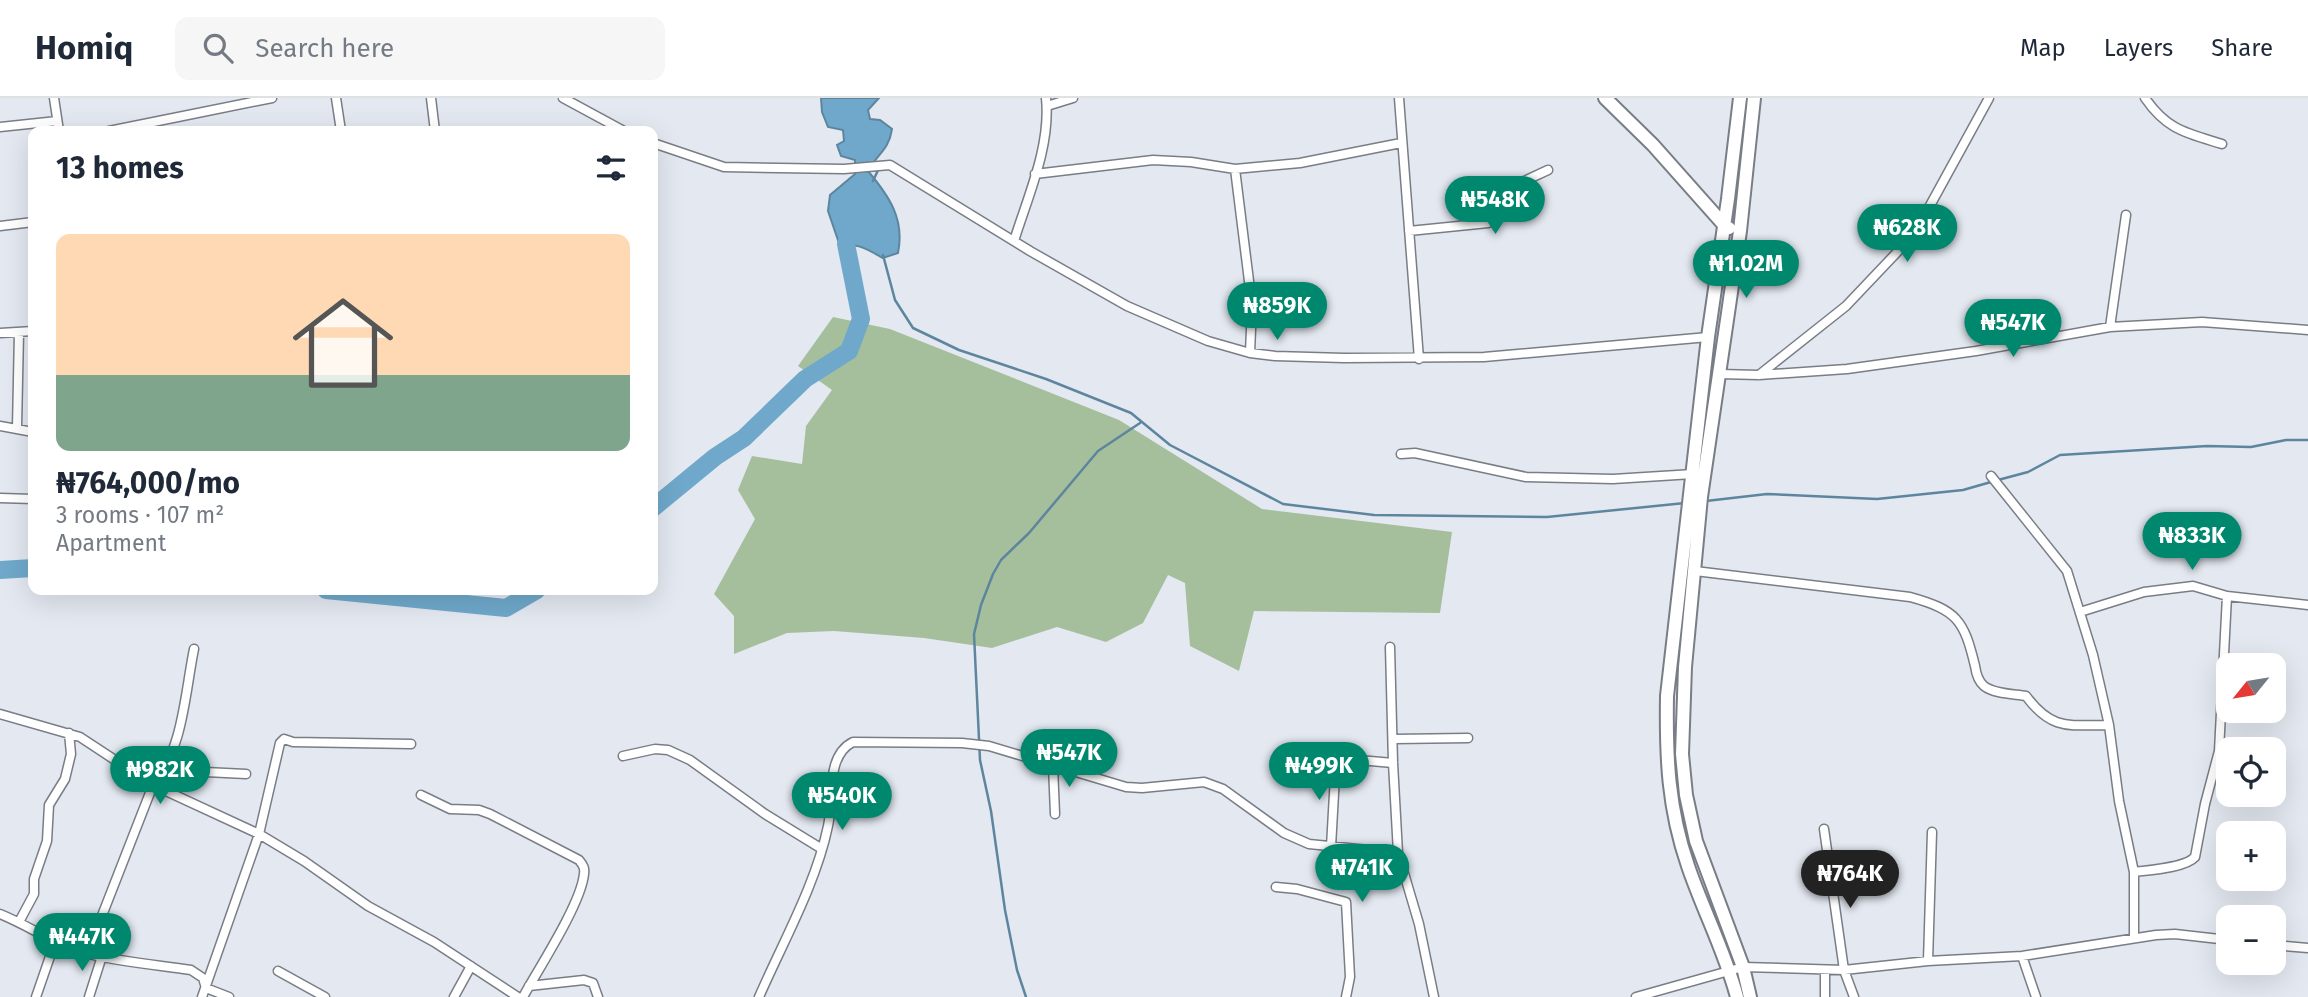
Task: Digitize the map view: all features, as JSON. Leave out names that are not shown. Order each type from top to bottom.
[{"type":"main road","points":[[1605,98],[1653,145],[1725,226],[1740,231]]},
{"type":"main road","points":[[1737,997],[1736,969],[1696,841],[1686,795],[1682,754],[1684,679],[1695,571],[1693,474],[1708,337],[1725,226],[1740,98]]},
{"type":"main road","points":[[1750,997],[1688,864],[1668,783],[1667,696],[1740,231],[1754,98]]},
{"type":"street","points":[[54,98],[58,126]]},
{"type":"street","points":[[154,126],[272,98]]},
{"type":"street","points":[[336,98],[340,126]]},
{"type":"street","points":[[431,98],[434,126]]},
{"type":"street","points":[[563,98],[615,126]]},
{"type":"street","points":[[1014,241],[1035,174],[1045,131],[1047,102],[1073,98]]},
{"type":"street","points":[[1399,98],[1419,359]]},
{"type":"street","points":[[1759,375],[1846,306],[1902,247],[1921,222],[1989,98]]},
{"type":"street","points":[[2145,98],[2160,119],[2176,130],[2222,144]]},
{"type":"street","points":[[0,127],[57,121]]},
{"type":"street","points":[[1035,174],[1153,160],[1191,162],[1235,169],[1300,163],[1401,143]]},
{"type":"street","points":[[658,145],[724,167],[844,169],[890,164],[1014,241],[1147,316],[1208,341],[1250,353],[1275,356],[1419,359],[1484,357],[1708,337]]},
{"type":"street","points":[[1235,169],[1252,305],[1250,353]]},
{"type":"street","points":[[1409,231],[1488,223],[1495,218],[1504,190],[1548,170]]},
{"type":"street","points":[[2110,327],[2126,215]]},
{"type":"street","points":[[0,226],[28,223]]},
{"type":"street","points":[[1719,374],[1759,375],[1847,369],[2110,327],[2202,322],[2308,330]]},
{"type":"street","points":[[0,333],[28,331]]},
{"type":"street","points":[[17,428],[19,332]]},
{"type":"street","points":[[0,426],[28,431]]},
{"type":"street","points":[[1401,454],[1415,453],[1526,477],[1613,479],[1693,474]]},
{"type":"street","points":[[1991,476],[2067,571],[2080,612],[2109,725],[2119,801],[2134,872],[2134,937]]},
{"type":"street","points":[[0,498],[28,499]]},
{"type":"street","points":[[1695,571],[1910,597],[1930,602],[1947,610],[1961,623],[1982,685],[1992,690],[2026,696],[2039,713],[2054,722],[2109,725]]},
{"type":"street","points":[[2080,612],[2144,592],[2193,586],[2227,596],[2308,605]]},
{"type":"street","points":[[2134,872],[2179,865],[2195,857],[2205,804],[2220,751],[2227,596]]},
{"type":"street","points":[[1390,647],[1398,853],[1419,924],[1434,997]]},
{"type":"street","points":[[87,954],[153,785],[165,770],[178,727],[194,649]]},
{"type":"street","points":[[0,714],[69,733],[91,744],[153,785],[259,834],[317,869],[368,906],[434,942],[520,997],[529,986],[573,906],[584,873],[583,865],[579,860],[490,814],[479,810],[450,808],[421,795]]},
{"type":"street","points":[[19,922],[34,894],[34,878],[47,841],[49,806],[65,779],[68,768],[71,754],[69,733]]},
{"type":"street","points":[[1394,738],[1468,738]]},
{"type":"street","points":[[202,997],[259,834],[280,743],[284,739],[293,742],[411,744]]},
{"type":"street","points":[[760,997],[804,899],[822,849],[829,823],[836,760],[841,748],[853,742],[962,743],[989,746],[1126,787],[1204,782],[1223,789],[1284,833],[1309,844],[1398,853]]},
{"type":"street","points":[[623,756],[668,750],[690,760],[765,814],[822,849]]},
{"type":"street","points":[[1331,848],[1336,758],[1393,763]]},
{"type":"street","points":[[1053,766],[1055,814]]},
{"type":"street","points":[[165,770],[247,774]]},
{"type":"street","points":[[1825,829],[1844,970],[1854,997]]},
{"type":"street","points":[[1928,961],[1932,832]]},
{"type":"street","points":[[1276,887],[1297,889],[1346,902],[1350,977],[1346,997]]},
{"type":"street","points":[[0,914],[55,942],[87,954],[191,970],[203,978],[206,988]]},
{"type":"street","points":[[1636,997],[1736,969],[1844,970],[1928,961],[2022,956],[2134,937],[2175,934],[2216,939]]},
{"type":"street","points":[[36,997],[55,942]]},
{"type":"street","points":[[2286,946],[2308,948]]},
{"type":"street","points":[[2022,956],[2036,997]]},
{"type":"street","points":[[89,997],[102,957]]},
{"type":"street","points":[[454,997],[471,966]]},
{"type":"street","points":[[1825,970],[1825,997]]},
{"type":"street","points":[[278,971],[324,997]]},
{"type":"street","points":[[529,986],[584,980],[593,983],[598,997]]},
{"type":"street","points":[[206,988],[229,997]]},
{"type":"green space","points":[[833,317],[890,329],[1119,420],[1262,509],[1452,532],[1440,613],[1254,611],[1239,671],[1190,646],[1185,583],[1168,575],[1143,623],[1106,642],[1057,627],[992,648],[924,638],[834,631],[787,633],[734,654],[734,616],[714,594],[755,519],[738,490],[752,456],[802,464],[806,426],[832,390],[798,366]]},
{"type":"water","points":[[821,98],[879,98],[868,110],[870,119],[880,120],[892,129],[885,147],[868,171],[894,209],[899,229],[898,253],[883,258],[857,246],[840,246],[828,211],[830,195],[855,174],[855,160],[841,156],[837,145],[844,141],[843,130],[828,127],[822,112]]},
{"type":"waterway","points":[[873,181],[879,168]]},
{"type":"waterway","points":[[658,504],[715,457],[744,438],[805,379],[849,351],[861,319],[846,244]]},
{"type":"waterway","points":[[883,255],[895,300],[913,328],[959,350],[1046,379],[1131,413],[1170,445],[1283,504],[1374,515],[1547,517],[1685,503]]},
{"type":"waterway","points":[[1026,997],[1017,970],[1005,910],[991,811],[980,760],[974,634],[981,605],[1001,560],[1029,533],[1098,451],[1140,423]]},
{"type":"waterway","points":[[1998,480],[2028,472],[2060,455],[2207,446],[2251,447],[2286,440],[2308,440]]},
{"type":"waterway","points":[[1706,501],[1767,494],[1877,499],[1963,490],[1991,482]]},
{"type":"waterway","points":[[0,570],[28,568]]},
{"type":"waterway","points":[[376,595],[506,608],[528,595]]}]
